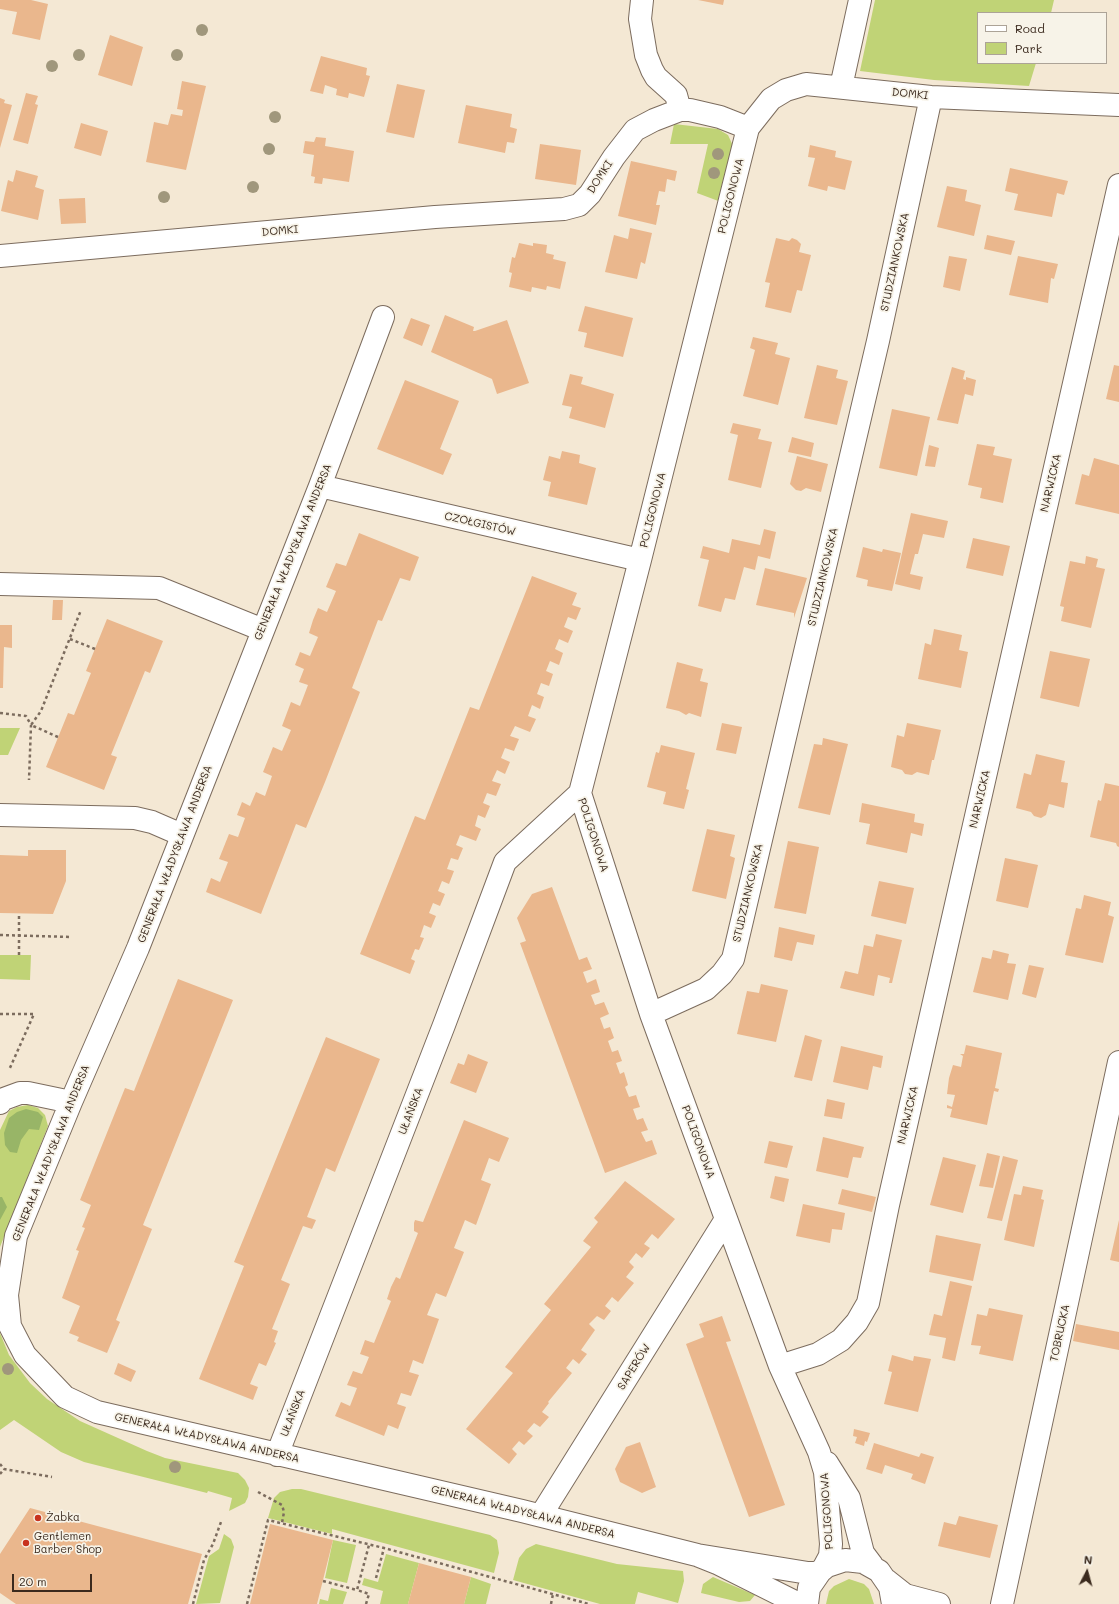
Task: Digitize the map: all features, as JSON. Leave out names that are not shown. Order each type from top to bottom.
[{"type":"street","points":[[642,0],[640,19],[646,55],[654,73],[676,95],[680,110]]},
{"type":"street","points":[[841,86],[860,0]]},
{"type":"street","name":"DOMKI","points":[[0,256],[434,217],[564,209],[579,206],[590,194],[614,157],[635,130],[680,110],[703,112],[748,128],[771,99],[786,90],[806,84],[841,86],[931,97],[1119,105]]},
{"type":"street","name":"STUDZIANKOWSKA","points":[[651,1014],[706,989],[722,974],[733,959],[878,341],[931,97]]},
{"type":"street","name":"POLIGONOWA","points":[[748,128],[580,793],[651,1014],[780,1366],[819,1452],[848,1498],[862,1553],[879,1573]]},
{"type":"street","name":"NARWICKA","points":[[780,1366],[818,1354],[841,1340],[857,1322],[868,1303],[890,1198],[1119,185]]},
{"type":"street","name":"GENERAŁA WŁADYSŁAWA ANDERSA","points":[[383,318],[320,486],[138,948],[71,1102],[16,1236],[7,1295],[10,1326],[25,1355],[65,1397],[97,1412],[541,1516],[697,1556],[717,1563],[799,1604]]},
{"type":"street","name":"CZOŁGISTÓW","points":[[320,486],[640,560]]},
{"type":"street","points":[[0,584],[159,588],[263,630]]},
{"type":"street","name":"UŁAŃSKA","points":[[277,1455],[444,1025],[505,862],[580,793]]},
{"type":"street","points":[[0,816],[135,818],[152,822],[182,835]]},
{"type":"street","name":"TOBRUCKA","points":[[1002,1604],[1119,1062]]},
{"type":"street","points":[[0,1103],[2,1100],[10,1096],[20,1093],[28,1093],[71,1102]]},
{"type":"street","name":"SAPERÓW","points":[[541,1516],[726,1219]]},
{"type":"street","name":"POLIGONOWA","points":[[819,1452],[828,1490],[831,1544],[830,1556],[823,1569]]},
{"type":"street","name":"GENERAŁA WŁADYSŁAWA ANDERSA","points":[[697,1556],[813,1574],[823,1569]]},
{"type":"street","points":[[807,1604],[809,1588],[814,1579],[823,1569],[835,1562],[845,1560],[863,1562],[879,1573],[905,1595],[939,1604]]},
{"type":"street","points":[[879,1573],[892,1596],[893,1604]]},
{"type":"path","points":[[31,725],[41,711],[82,610]]},
{"type":"path","points":[[70,640],[95,649]]},
{"type":"path","points":[[0,713],[26,716],[31,725],[29,780]]},
{"type":"path","points":[[31,725],[58,737]]},
{"type":"path","points":[[19,913],[19,955]]},
{"type":"path","points":[[0,935],[71,937]]},
{"type":"path","points":[[0,1014],[34,1014],[6,1077]]},
{"type":"path","points":[[0,1464],[4,1469],[52,1478]]},
{"type":"path","points":[[0,1474],[4,1469]]},
{"type":"path","points":[[258,1492],[282,1505],[284,1512],[282,1524]]},
{"type":"path","points":[[247,1604],[268,1520],[384,1548],[589,1604]]},
{"type":"path","points":[[193,1604],[204,1560],[213,1544],[220,1522]]},
{"type":"path","points":[[357,1590],[369,1545]]},
{"type":"path","points":[[376,1578],[384,1548]]},
{"type":"path","points":[[323,1581],[369,1594],[366,1604]]},
{"type":"path","points":[[551,1604],[553,1594]]},
{"type":"green space","points":[[875,0],[1054,0],[1051,12],[977,12],[977,64],[1036,64],[1029,86],[934,80],[860,71]]},
{"type":"green space","points":[[674,124],[718,129],[728,135],[734,148],[721,202],[697,193],[708,144],[670,144]]},
{"type":"green space","points":[[0,728],[20,728],[8,755],[0,755]]},
{"type":"green space","points":[[0,955],[31,955],[30,980],[0,979]]},
{"type":"green space","points":[[28,1105],[38,1108],[45,1115],[48,1126],[0,1247],[0,1130],[9,1111],[17,1107]]},
{"type":"green space","points":[[26,1109],[38,1112],[43,1117],[39,1130],[29,1129],[21,1140],[17,1153],[10,1152],[5,1145],[4,1133],[9,1118],[17,1112]]},
{"type":"green space","points":[[0,1197],[2,1197],[7,1207],[0,1220]]},
{"type":"green space","points":[[0,1333],[9,1355],[30,1383],[47,1399],[80,1421],[165,1458],[238,1473],[245,1480],[249,1488],[248,1497],[245,1503],[229,1511],[232,1498],[84,1462],[61,1452],[14,1420],[0,1430]]},
{"type":"green space","points":[[292,1489],[301,1489],[490,1535],[497,1540],[499,1553],[494,1573],[332,1529],[332,1534],[268,1518],[274,1498],[280,1492]]},
{"type":"green space","points":[[224,1534],[231,1539],[234,1547],[220,1603],[196,1604],[209,1556],[219,1549]]},
{"type":"green space","points":[[333,1540],[356,1545],[347,1583],[325,1578]]},
{"type":"green space","points":[[536,1544],[617,1564],[683,1571],[684,1581],[678,1603],[638,1592],[635,1604],[600,1604],[513,1580],[519,1558],[526,1549]]},
{"type":"green space","points":[[386,1554],[419,1563],[408,1604],[380,1604],[383,1591],[362,1585],[364,1578],[378,1582]]},
{"type":"green space","points":[[471,1577],[491,1584],[486,1604],[464,1604]]},
{"type":"green space","points":[[713,1577],[755,1595],[750,1601],[739,1602],[701,1593],[703,1584]]},
{"type":"green space","points":[[849,1579],[864,1584],[869,1589],[874,1604],[826,1604],[829,1591],[834,1586]]},
{"type":"green space","points":[[331,1588],[347,1592],[343,1604],[319,1604],[320,1599],[328,1601]]},
{"type":"building","points":[[0,0],[31,0],[48,4],[40,40],[12,34],[17,12],[0,9]]},
{"type":"building","points":[[698,0],[724,0],[723,5]]},
{"type":"building","points":[[110,35],[143,47],[132,86],[98,75]]},
{"type":"building","points":[[321,56],[367,68],[366,75],[370,76],[364,97],[349,93],[348,98],[336,95],[337,89],[325,85],[323,94],[310,91]]},
{"type":"building","points":[[182,81],[206,86],[186,170],[146,162],[154,122],[168,125],[171,114],[182,116],[183,110],[177,109]]},
{"type":"building","points":[[397,84],[425,90],[414,138],[386,132]]},
{"type":"building","points":[[26,93],[38,96],[35,104],[38,105],[28,144],[13,140]]},
{"type":"building","points":[[0,98],[5,100],[4,103],[12,105],[0,148]]},
{"type":"building","points":[[466,105],[512,114],[510,127],[517,129],[514,143],[507,142],[505,153],[458,143]]},
{"type":"building","points":[[81,123],[108,131],[101,156],[74,148]]},
{"type":"building","points":[[316,137],[326,138],[325,146],[354,151],[349,182],[323,178],[322,184],[314,183],[315,177],[311,176],[314,155],[303,153],[305,141],[314,142]]},
{"type":"building","points":[[540,144],[581,150],[576,185],[535,179]]},
{"type":"building","points":[[810,145],[836,151],[835,157],[852,161],[845,190],[828,186],[827,191],[808,186],[815,158],[808,157]]},
{"type":"building","points":[[631,161],[677,171],[675,181],[667,179],[665,192],[659,191],[656,205],[660,205],[656,225],[618,216]]},
{"type":"building","points":[[1010,168],[1068,181],[1064,195],[1057,193],[1052,217],[1014,210],[1018,194],[1005,191]]},
{"type":"building","points":[[16,170],[38,176],[35,187],[44,190],[38,220],[1,211],[8,180],[13,182]]},
{"type":"building","points":[[947,186],[967,190],[965,201],[981,205],[974,236],[937,227]]},
{"type":"building","points":[[85,198],[86,223],[61,224],[59,199]]},
{"type":"building","points":[[630,228],[652,233],[645,264],[641,262],[637,279],[605,272],[614,235],[628,239]]},
{"type":"building","points":[[987,235],[1015,241],[1011,255],[984,249]]},
{"type":"building","points":[[776,238],[789,241],[792,238],[797,240],[801,244],[799,252],[811,255],[802,291],[797,290],[791,313],[765,307],[770,283],[765,282]]},
{"type":"building","points":[[519,243],[533,246],[533,243],[547,245],[546,253],[554,255],[553,259],[566,262],[560,289],[547,286],[546,290],[532,287],[531,292],[509,287],[512,273],[509,272],[512,257],[515,258]]},
{"type":"building","points":[[949,256],[967,259],[960,291],[943,287]]},
{"type":"building","points":[[1018,256],[1058,264],[1054,279],[1051,278],[1048,303],[1009,295]]},
{"type":"building","points":[[585,306],[633,318],[623,357],[584,347],[587,333],[578,331]]},
{"type":"building","points":[[445,315],[474,327],[473,331],[507,320],[529,383],[497,394],[492,379],[431,352]]},
{"type":"building","points":[[411,318],[430,325],[422,346],[403,338]]},
{"type":"building","points":[[753,337],[778,343],[775,354],[790,358],[778,405],[743,396],[755,350],[750,348]]},
{"type":"building","points":[[817,365],[838,370],[836,378],[848,381],[837,425],[804,418]]},
{"type":"building","points":[[1114,365],[1119,366],[1119,402],[1106,399]]},
{"type":"building","points":[[952,367],[965,371],[963,379],[966,380],[966,377],[976,380],[973,396],[965,394],[958,424],[937,420]]},
{"type":"building","points":[[570,374],[583,377],[581,384],[614,394],[605,428],[569,418],[572,407],[562,405]]},
{"type":"building","points":[[405,380],[459,401],[440,449],[452,454],[443,475],[377,449]]},
{"type":"building","points":[[892,409],[930,417],[917,476],[879,468]]},
{"type":"building","points":[[733,423],[761,429],[758,439],[772,442],[761,488],[728,480],[738,435],[730,433]]},
{"type":"building","points":[[792,437],[814,443],[811,457],[788,452]]},
{"type":"building","points":[[977,444],[995,447],[993,455],[1012,459],[1003,503],[980,498],[982,488],[968,485]]},
{"type":"building","points":[[929,445],[939,448],[935,467],[925,466]]},
{"type":"building","points":[[562,451],[580,455],[579,463],[596,468],[587,505],[548,496],[551,482],[543,480],[549,456],[560,459]]},
{"type":"building","points":[[797,456],[828,464],[821,492],[806,488],[801,491],[796,490],[790,484]]},
{"type":"building","points":[[1094,458],[1119,465],[1119,514],[1075,504],[1082,474],[1089,476]]},
{"type":"building","points":[[911,513],[948,521],[944,538],[923,534],[918,554],[915,554],[910,574],[923,577],[920,590],[895,584]]},
{"type":"building","points":[[764,529],[776,532],[770,559],[758,556],[755,570],[744,567],[735,600],[725,598],[721,612],[698,606],[709,560],[700,558],[703,546],[729,553],[732,539],[760,545]]},
{"type":"building","points":[[359,533],[419,557],[410,581],[400,578],[382,621],[378,620],[352,688],[360,692],[325,782],[306,828],[296,824],[261,914],[206,892],[211,878],[220,882],[228,862],[219,859],[229,834],[238,837],[245,818],[237,815],[242,802],[250,806],[256,792],[265,796],[272,776],[263,772],[273,747],[282,751],[291,730],[282,726],[291,702],[300,706],[308,685],[299,682],[304,669],[295,665],[300,652],[310,656],[318,637],[309,633],[313,620],[318,608],[327,612],[336,591],[326,587],[336,563],[346,566]]},
{"type":"building","points":[[973,538],[1010,546],[1003,576],[966,568]]},
{"type":"building","points":[[863,547],[882,552],[883,549],[901,553],[892,591],[867,586],[868,580],[856,577]]},
{"type":"building","points":[[1086,556],[1098,559],[1096,567],[1105,569],[1091,628],[1061,621],[1064,607],[1060,606],[1070,561],[1085,564]]},
{"type":"building","points":[[765,568],[807,578],[794,618],[794,613],[756,605]]},
{"type":"building","points":[[532,576],[577,593],[572,605],[581,608],[576,620],[568,617],[564,627],[573,631],[568,643],[559,639],[555,649],[563,653],[559,665],[550,661],[546,671],[553,674],[549,686],[541,683],[537,694],[544,697],[540,709],[532,705],[528,716],[536,719],[530,732],[515,726],[510,736],[519,739],[514,751],[505,748],[501,758],[510,762],[505,774],[497,770],[492,781],[501,784],[496,796],[487,793],[483,803],[490,806],[485,818],[478,815],[475,826],[481,829],[476,841],[460,835],[456,845],[463,848],[458,860],[451,858],[447,869],[454,871],[449,884],[442,881],[438,891],[445,894],[440,906],[433,903],[429,913],[436,916],[431,928],[424,925],[420,937],[424,938],[419,950],[415,949],[411,959],[415,961],[410,974],[360,954],[415,816],[425,820],[470,707],[479,710]]},
{"type":"building","points":[[53,600],[63,600],[62,620],[52,620]]},
{"type":"building","points":[[107,619],[163,641],[150,673],[145,671],[111,755],[117,757],[104,790],[46,767],[68,713],[74,715],[91,673],[86,671]]},
{"type":"building","points":[[0,625],[12,625],[12,648],[4,647],[3,688],[0,688]]},
{"type":"building","points":[[934,629],[962,635],[959,650],[968,652],[961,688],[918,679],[925,643],[931,645]]},
{"type":"building","points":[[1050,651],[1090,659],[1079,707],[1040,698]]},
{"type":"building","points":[[677,662],[703,669],[700,681],[708,683],[701,717],[689,713],[686,715],[679,711],[666,708]]},
{"type":"building","points":[[722,723],[742,727],[736,754],[716,750]]},
{"type":"building","points":[[907,723],[941,730],[929,775],[917,772],[912,775],[905,774],[902,770],[891,767],[897,735],[904,737]]},
{"type":"building","points":[[823,738],[848,744],[830,815],[798,808],[814,744],[822,745]]},
{"type":"building","points":[[661,745],[695,753],[686,789],[689,790],[684,809],[663,804],[666,792],[647,787],[656,752],[659,753]]},
{"type":"building","points":[[1036,754],[1065,761],[1061,782],[1068,783],[1064,808],[1049,804],[1046,815],[1041,818],[1034,816],[1031,812],[1016,808],[1024,773],[1031,775]]},
{"type":"building","points":[[1105,783],[1119,786],[1119,847],[1116,843],[1090,837],[1098,800],[1101,801]]},
{"type":"building","points":[[862,803],[915,814],[914,822],[924,824],[922,836],[911,833],[907,853],[866,844],[870,824],[859,822]]},
{"type":"building","points":[[707,829],[735,835],[730,856],[735,858],[726,899],[692,891]]},
{"type":"building","points":[[788,841],[819,847],[806,914],[774,908]]},
{"type":"building","points":[[28,850],[66,850],[66,881],[53,914],[0,913],[0,855],[28,856]]},
{"type":"building","points":[[1005,858],[1038,865],[1028,908],[996,901]]},
{"type":"building","points":[[879,881],[914,888],[906,924],[871,916]]},
{"type":"building","points":[[552,887],[579,960],[587,957],[592,969],[583,972],[587,983],[596,979],[600,992],[591,995],[595,1005],[604,1002],[609,1014],[600,1018],[604,1029],[610,1027],[614,1038],[608,1041],[612,1052],[618,1050],[622,1061],[616,1063],[620,1074],[624,1072],[628,1085],[625,1087],[629,1097],[636,1095],[640,1107],[633,1109],[637,1120],[643,1118],[648,1130],[641,1132],[646,1142],[652,1140],[657,1154],[605,1173],[520,943],[526,941],[517,918],[532,894]]},
{"type":"building","points":[[1084,895],[1111,902],[1108,915],[1114,917],[1103,963],[1065,955],[1076,908],[1081,909]]},
{"type":"building","points":[[779,927],[815,935],[813,945],[797,942],[792,961],[774,957]]},
{"type":"building","points":[[876,934],[902,940],[892,983],[889,983],[890,978],[878,975],[874,996],[840,988],[845,971],[858,974],[864,945],[873,947]]},
{"type":"building","points":[[993,950],[1009,954],[1007,963],[1016,964],[1008,1000],[973,992],[982,957],[991,959]]},
{"type":"building","points":[[1029,965],[1044,968],[1036,998],[1022,994]]},
{"type":"building","points":[[178,979],[233,1000],[143,1225],[152,1229],[116,1320],[120,1322],[107,1353],[77,1341],[79,1337],[69,1333],[80,1306],[62,1298],[79,1251],[76,1250],[85,1228],[82,1227],[91,1205],[80,1200],[125,1088],[134,1091]]},
{"type":"building","points":[[761,984],[788,990],[776,1042],[737,1034],[747,991],[759,993]]},
{"type":"building","points":[[805,1035],[822,1040],[812,1081],[794,1077]]},
{"type":"building","points":[[326,1037],[380,1059],[335,1172],[326,1168],[307,1217],[316,1220],[312,1229],[303,1226],[281,1280],[290,1284],[272,1329],[278,1331],[274,1342],[276,1343],[266,1366],[259,1363],[250,1384],[258,1387],[253,1400],[199,1379],[244,1266],[234,1262]]},
{"type":"building","points":[[966,1045],[1002,1053],[995,1088],[999,1089],[998,1092],[994,1091],[987,1125],[950,1117],[952,1109],[947,1108],[947,1105],[952,1107],[955,1095],[947,1094],[949,1078],[953,1065],[961,1067],[963,1056],[960,1054],[964,1054]]},
{"type":"building","points":[[841,1046],[883,1056],[881,1068],[873,1066],[868,1090],[833,1082]]},
{"type":"building","points":[[468,1054],[488,1062],[476,1093],[450,1083],[458,1063],[464,1065]]},
{"type":"building","points":[[827,1099],[845,1103],[842,1119],[824,1116]]},
{"type":"building","points":[[464,1120],[509,1138],[499,1162],[489,1158],[481,1180],[491,1184],[476,1225],[465,1220],[454,1248],[464,1252],[446,1297],[436,1293],[427,1315],[439,1319],[423,1364],[413,1360],[409,1372],[419,1375],[411,1396],[401,1393],[397,1404],[406,1407],[398,1429],[388,1425],[384,1436],[335,1416],[341,1402],[350,1406],[357,1388],[347,1385],[353,1371],[362,1374],[369,1357],[360,1354],[365,1340],[374,1343],[391,1301],[387,1299],[391,1287],[396,1277],[400,1279],[418,1233],[414,1231],[415,1220],[423,1222]]},
{"type":"building","points":[[823,1137],[864,1147],[861,1158],[853,1157],[848,1178],[816,1171]]},
{"type":"building","points":[[769,1141],[793,1146],[787,1168],[764,1163]]},
{"type":"building","points":[[987,1153],[1000,1156],[993,1188],[979,1186]]},
{"type":"building","points":[[1003,1156],[1018,1160],[1002,1221],[987,1218]]},
{"type":"building","points":[[943,1157],[976,1165],[963,1213],[930,1205]]},
{"type":"building","points":[[775,1176],[789,1179],[784,1202],[770,1198]]},
{"type":"building","points":[[625,1181],[675,1219],[658,1239],[652,1234],[644,1244],[650,1248],[642,1258],[636,1253],[629,1262],[634,1267],[626,1277],[634,1283],[618,1302],[612,1297],[605,1306],[611,1311],[604,1320],[597,1316],[589,1324],[595,1330],[581,1350],[587,1354],[579,1364],[573,1359],[566,1368],[572,1373],[548,1402],[549,1403],[542,1412],[549,1417],[540,1427],[534,1423],[527,1431],[533,1436],[524,1445],[519,1441],[512,1449],[517,1454],[509,1464],[466,1429],[513,1373],[505,1367],[551,1310],[544,1304],[591,1247],[583,1241],[598,1222],[594,1218]]},
{"type":"building","points":[[1023,1186],[1043,1190],[1041,1199],[1044,1200],[1034,1247],[1004,1240],[1014,1194],[1021,1195]]},
{"type":"building","points":[[842,1189],[876,1197],[872,1212],[838,1204]]},
{"type":"building","points":[[803,1204],[845,1213],[842,1230],[832,1229],[830,1243],[796,1236]]},
{"type":"building","points":[[1119,1220],[1119,1262],[1110,1260]]},
{"type":"building","points":[[936,1235],[981,1244],[973,1281],[929,1272]]},
{"type":"building","points":[[950,1281],[972,1286],[955,1361],[942,1358],[946,1338],[929,1335],[934,1314],[942,1316]]},
{"type":"building","points":[[989,1308],[1023,1315],[1013,1361],[979,1354],[981,1346],[971,1345],[977,1314],[987,1316]]},
{"type":"building","points":[[722,1316],[731,1341],[726,1342],[785,1505],[749,1517],[686,1344],[704,1337],[699,1324]]},
{"type":"building","points":[[1076,1324],[1119,1332],[1119,1350],[1073,1341]]},
{"type":"building","points":[[892,1355],[913,1361],[914,1356],[931,1359],[918,1412],[884,1404],[892,1372],[888,1371]]},
{"type":"building","points":[[118,1363],[136,1371],[131,1382],[114,1374]]},
{"type":"building","points":[[854,1429],[870,1433],[864,1446],[855,1443],[857,1437],[853,1436]]},
{"type":"building","points":[[640,1442],[656,1487],[642,1493],[620,1482],[615,1469],[626,1447]]},
{"type":"building","points":[[874,1443],[919,1457],[921,1453],[934,1457],[925,1484],[911,1479],[913,1474],[885,1465],[882,1474],[866,1469]]},
{"type":"building","points":[[30,1508],[202,1554],[188,1604],[16,1604],[0,1593],[0,1554]]},
{"type":"building","points":[[959,1516],[998,1525],[990,1558],[938,1546],[944,1522],[956,1525]]},
{"type":"building","points":[[270,1524],[333,1540],[317,1604],[250,1604]]},
{"type":"building","points":[[419,1563],[471,1577],[464,1604],[408,1604]]},
{"type":"place","name":"Żabka","points":[[38,1518]]},
{"type":"place","name":"Gentlemen Barber Shop","points":[[26,1543]]}]
